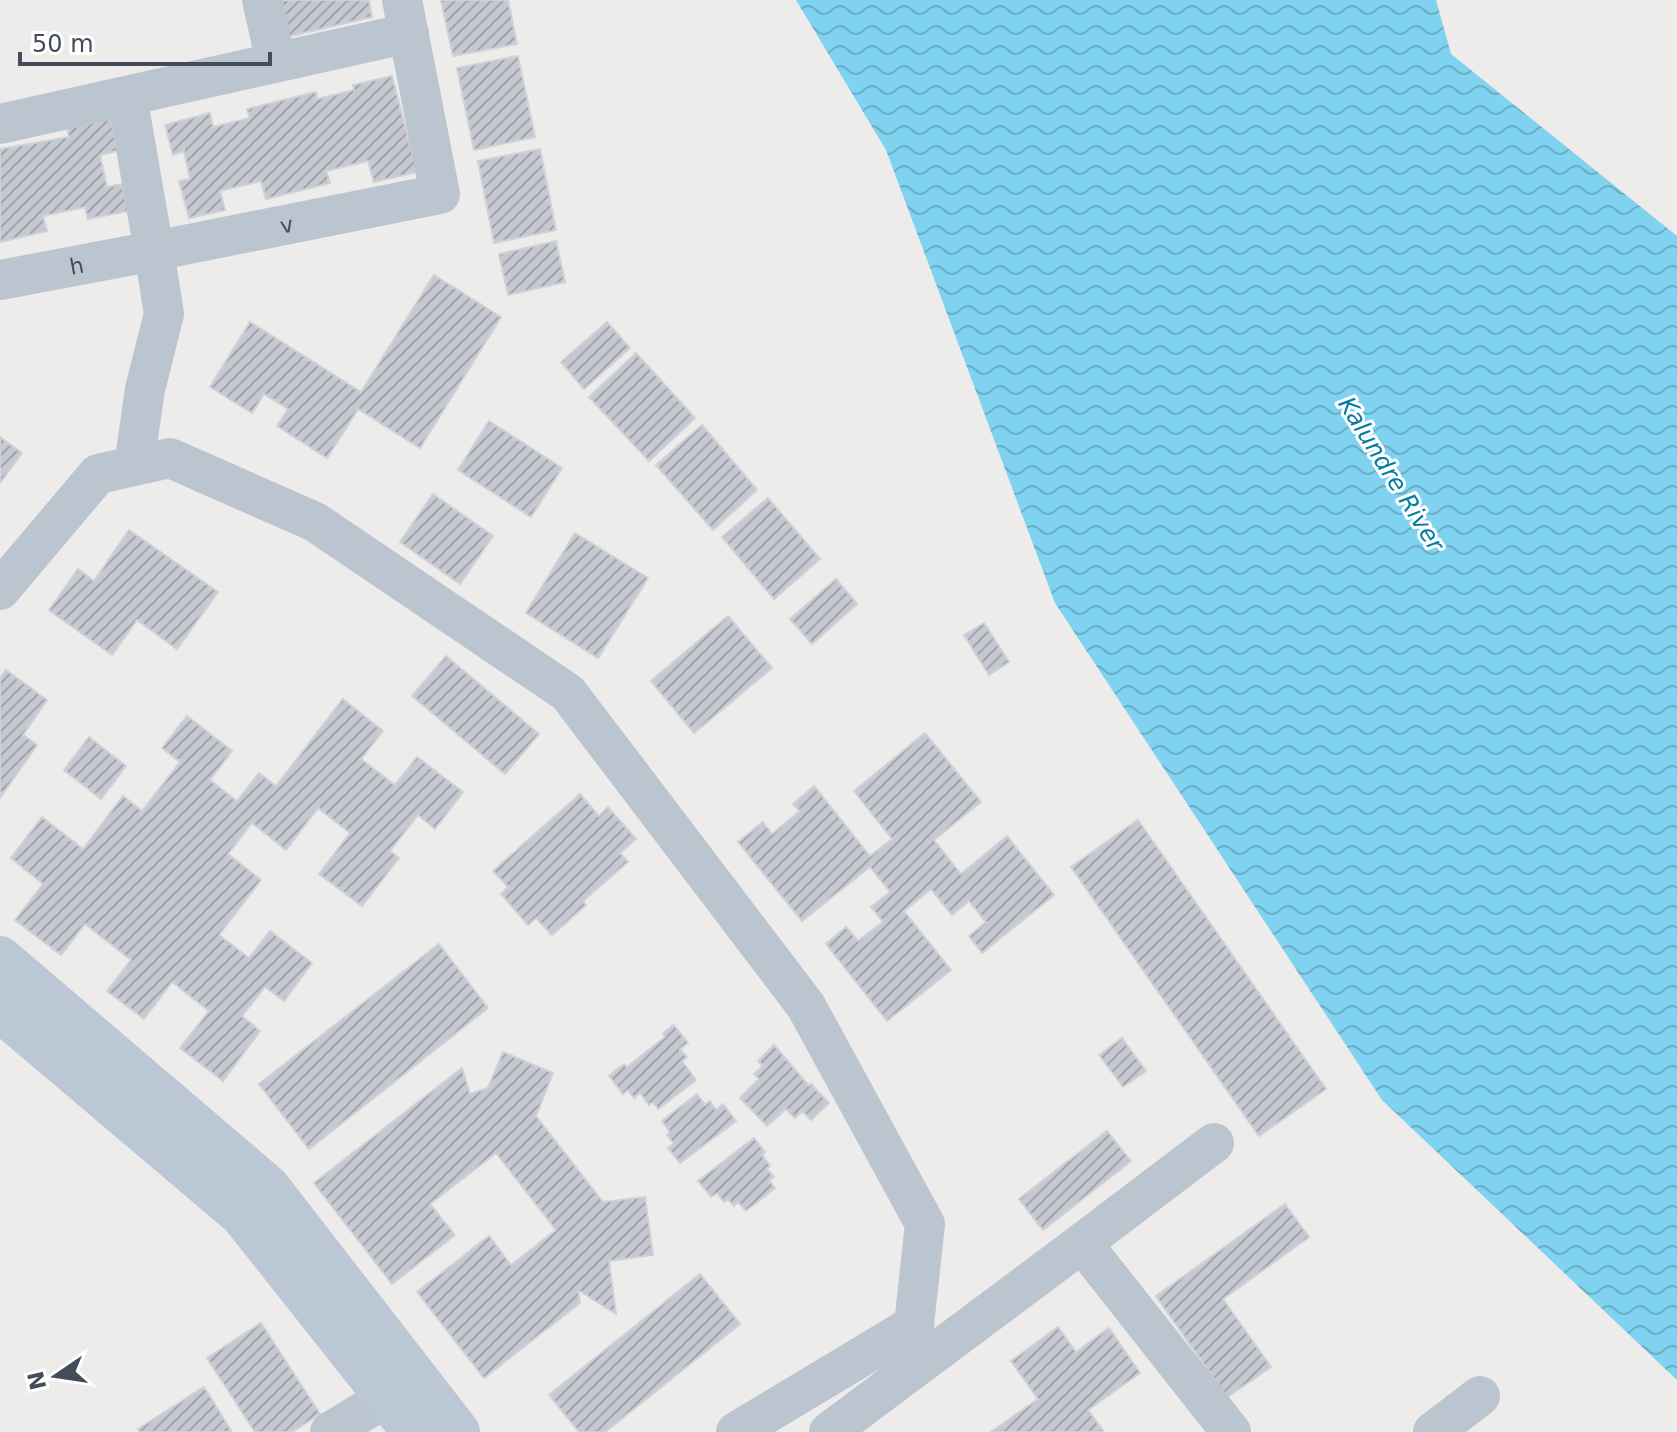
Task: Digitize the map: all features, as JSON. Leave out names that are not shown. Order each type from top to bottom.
[{"type":"street","points":[[262,0],[276,62]]},
{"type":"street","points":[[0,124],[276,62],[406,16]]},
{"type":"street","name":"v","points":[[154,251],[440,194],[406,16]]},
{"type":"street","points":[[127,96],[164,314],[145,389],[134,466]]},
{"type":"street","name":"h","points":[[0,280],[154,251]]},
{"type":"street","points":[[0,590],[98,474],[170,458],[315,522],[568,693],[806,1006],[925,1224],[914,1325],[736,1432]]},
{"type":"street","points":[[0,958],[268,1187],[402,1388],[414,1432]]},
{"type":"street","points":[[0,1010],[242,1215],[402,1388],[458,1432]]},
{"type":"street","points":[[829,1432],[1214,1143]]},
{"type":"street","points":[[1082,1243],[1231,1432]]},
{"type":"street","points":[[330,1432],[402,1388]]},
{"type":"street","points":[[1433,1432],[1480,1396]]},
{"type":"water","name":"Kalundre River","points":[[796,0],[1436,0],[1451,54],[1677,236],[1677,1380],[1382,1100],[1055,603],[886,150]]},
{"type":"building","points":[[277,0],[369,0],[372,17],[286,37]]},
{"type":"building","points":[[441,0],[508,0],[517,44],[453,56]]},
{"type":"building","points":[[518,56],[535,137],[474,150],[457,68]]},
{"type":"building","points":[[392,76],[417,172],[374,182],[368,161],[326,171],[330,183],[266,199],[261,181],[220,191],[225,210],[189,218],[179,181],[190,179],[184,151],[173,155],[165,125],[210,113],[213,127],[250,118],[247,109],[316,92],[317,99],[354,90],[353,85]]},
{"type":"building","points":[[111,119],[117,151],[100,155],[107,187],[122,184],[128,211],[88,219],[85,207],[43,216],[47,231],[0,242],[0,149],[69,137],[67,128]]},
{"type":"building","points":[[540,149],[556,230],[494,243],[478,161]]},
{"type":"building","points":[[556,241],[565,282],[508,295],[499,254]]},
{"type":"building","points":[[434,275],[501,317],[420,448],[358,409],[327,458],[277,426],[288,409],[264,394],[252,413],[210,387],[250,322],[361,392]]},
{"type":"building","points":[[607,322],[630,348],[584,389],[561,362]]},
{"type":"building","points":[[636,353],[695,418],[649,461],[589,397]]},
{"type":"building","points":[[489,421],[562,468],[531,517],[458,470]]},
{"type":"building","points":[[702,425],[757,490],[713,530],[656,465]]},
{"type":"building","points":[[0,437],[22,453],[0,483]]},
{"type":"building","points":[[433,494],[493,536],[460,584],[400,542]]},
{"type":"building","points":[[768,498],[820,559],[774,599],[722,537]]},
{"type":"building","points":[[129,530],[218,592],[177,649],[137,620],[112,655],[49,610],[78,569],[94,581]]},
{"type":"building","points":[[575,533],[648,578],[598,658],[526,613]]},
{"type":"building","points":[[836,579],[857,604],[812,644],[790,619]]},
{"type":"building","points":[[728,616],[772,668],[694,733],[651,681]]},
{"type":"building","points":[[984,623],[1009,662],[989,675],[964,635]]},
{"type":"building","points":[[446,656],[539,734],[505,774],[412,696]]},
{"type":"building","points":[[6,670],[47,700],[23,735],[37,745],[0,798],[0,678]]},
{"type":"building","points":[[343,699],[383,731],[361,759],[395,785],[417,757],[463,792],[435,829],[418,815],[390,851],[399,858],[362,906],[319,874],[350,833],[318,808],[286,850],[252,823],[228,854],[261,880],[219,935],[249,958],[270,931],[312,963],[284,1001],[265,987],[242,1016],[260,1031],[223,1081],[180,1048],[209,1011],[172,982],[144,1019],[107,991],[131,960],[85,924],[61,955],[15,920],[43,884],[11,858],[42,817],[83,849],[123,796],[142,811],[180,762],[162,748],[187,716],[232,751],[210,780],[237,801],[259,773],[276,786]]},
{"type":"building","points":[[925,733],[981,802],[934,840],[961,874],[1007,836],[1054,895],[982,953],[969,936],[986,922],[969,901],[952,915],[931,889],[904,911],[951,970],[887,1021],[826,944],[846,927],[858,941],[883,922],[871,907],[890,892],[870,867],[802,921],[738,842],[763,822],[772,834],[800,811],[793,804],[814,786],[870,856],[892,839],[854,791]]},
{"type":"building","points":[[89,737],[126,766],[101,799],[64,770]]},
{"type":"building","points":[[580,794],[599,816],[608,807],[636,839],[620,853],[628,862],[583,901],[586,905],[552,935],[536,918],[528,925],[501,894],[508,887],[493,871]]},
{"type":"building","points":[[1138,820],[1326,1089],[1259,1136],[1071,867]]},
{"type":"building","points":[[439,944],[488,1008],[309,1149],[259,1084]]},
{"type":"building","points":[[674,1025],[688,1043],[680,1049],[687,1057],[682,1061],[696,1080],[658,1109],[653,1102],[649,1105],[640,1093],[634,1098],[628,1090],[623,1094],[609,1076],[624,1064],[627,1067],[665,1037],[663,1033]]},
{"type":"building","points":[[1122,1038],[1146,1071],[1123,1087],[1099,1055]]},
{"type":"building","points":[[774,1045],[809,1086],[811,1084],[829,1103],[811,1120],[802,1111],[795,1118],[786,1109],[767,1126],[740,1098],[759,1079],[754,1074],[763,1066],[758,1061]]},
{"type":"building","points":[[503,1052],[553,1073],[536,1116],[603,1202],[645,1197],[653,1255],[609,1261],[616,1314],[578,1290],[580,1303],[484,1378],[417,1292],[489,1236],[511,1265],[556,1230],[496,1153],[430,1204],[455,1235],[392,1284],[314,1183],[462,1068],[470,1094],[488,1088]]},
{"type":"building","points":[[697,1094],[705,1105],[710,1101],[716,1110],[723,1104],[736,1121],[680,1163],[668,1148],[674,1144],[662,1121]]},
{"type":"building","points":[[1107,1131],[1131,1161],[1043,1230],[1019,1199]]},
{"type":"building","points":[[754,1138],[765,1152],[762,1155],[770,1166],[767,1169],[774,1177],[769,1180],[775,1188],[746,1211],[738,1202],[734,1206],[728,1199],[724,1202],[717,1193],[711,1197],[698,1181]]},
{"type":"building","points":[[1285,1204],[1309,1237],[1223,1299],[1271,1367],[1227,1397],[1156,1296]]},
{"type":"building","points":[[700,1274],[740,1324],[605,1432],[579,1432],[549,1395]]},
{"type":"building","points":[[261,1323],[320,1414],[292,1432],[255,1432],[207,1358]]},
{"type":"building","points":[[1058,1327],[1076,1352],[1109,1328],[1140,1373],[1088,1410],[1104,1432],[991,1432],[1038,1399],[1011,1361]]},
{"type":"building","points":[[204,1387],[232,1432],[140,1432],[138,1429]]}]
